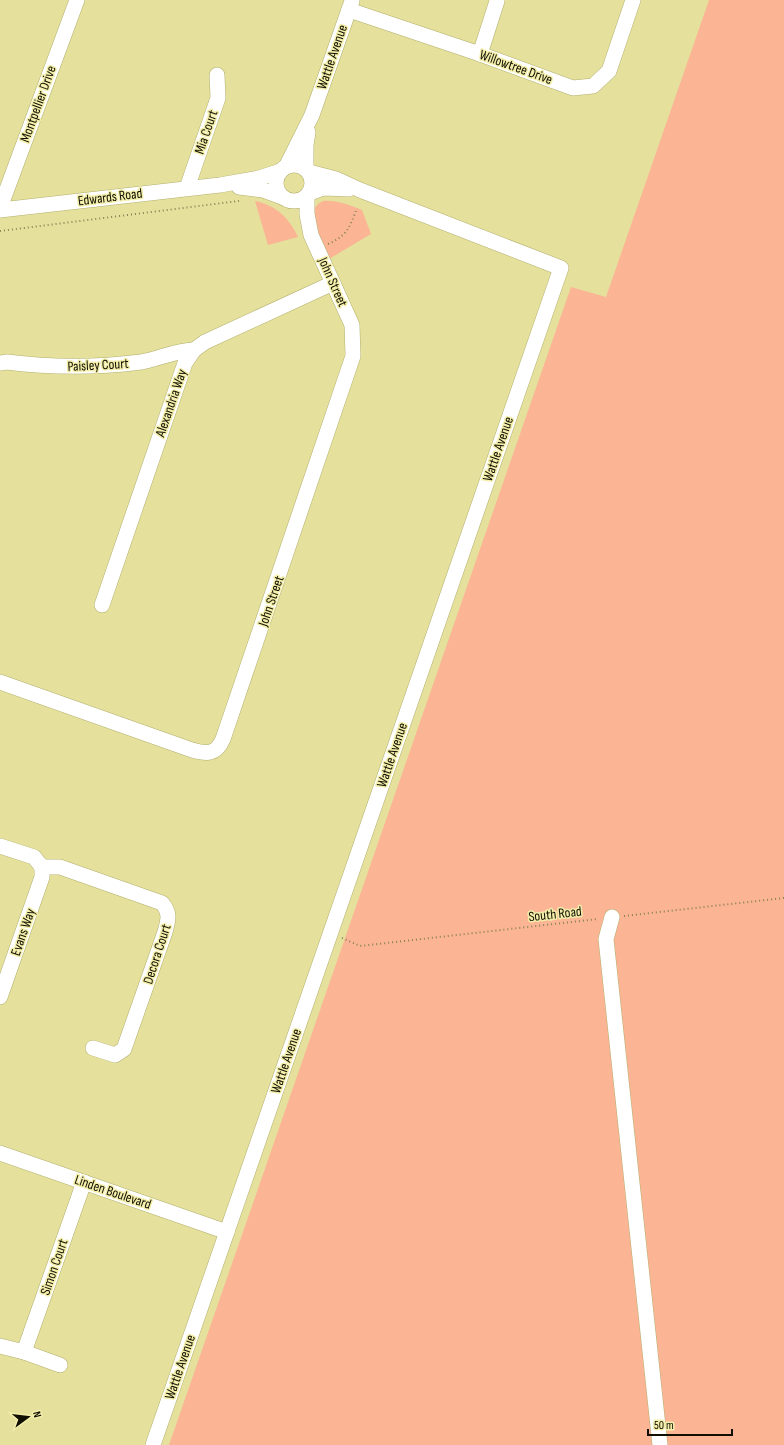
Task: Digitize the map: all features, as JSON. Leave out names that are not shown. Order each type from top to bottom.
[{"type":"street","name":"Montpellier Drive","points":[[0,209],[77,0]]},
{"type":"street","name":"Willowtree Drive","points":[[351,5],[573,88],[593,86],[609,71],[632,0]]},
{"type":"street","points":[[480,54],[497,1]]},
{"type":"street","name":"Wattle Avenue","points":[[153,1445],[561,268],[360,190],[336,179],[308,171],[306,145],[312,115],[351,5]]},
{"type":"street","name":"Mia Court","points":[[187,188],[218,98],[217,75]]},
{"type":"street","name":"Wattle Avenue","points":[[283,169],[312,115]]},
{"type":"street","points":[[296,165],[308,171],[312,182],[308,195],[297,201],[284,198],[277,187],[278,176],[283,169],[296,165]]},
{"type":"street","name":"Edwards Road","points":[[0,209],[220,185],[259,178],[283,169]]},
{"type":"street","name":"Edwards Road","points":[[220,185],[263,190],[284,198]]},
{"type":"street","name":"Wattle Avenue","points":[[308,195],[323,188],[360,190]]},
{"type":"street","name":"John Street","points":[[0,682],[192,750],[203,753],[212,752],[220,747],[353,356],[352,325],[314,241],[307,214],[308,195]]},
{"type":"street","name":"John Street","points":[[284,198],[314,241]]},
{"type":"street","name":"Alexandria Way","points":[[102,605],[173,396],[185,363],[194,350],[205,342],[333,284]]},
{"type":"street","name":"Paisley Court","points":[[0,362],[60,367],[108,366],[145,361],[185,350],[194,350]]},
{"type":"street","points":[[0,846],[34,857],[42,867]]},
{"type":"street","name":"Evans Way","points":[[0,997],[42,877],[42,867]]},
{"type":"street","name":"Decora Court","points":[[42,867],[60,867],[162,903],[168,910],[165,932],[124,1049],[115,1055],[93,1048]]},
{"type":"street","points":[[612,918],[606,939],[660,1445]]},
{"type":"street","name":"Linden Boulevard","points":[[0,1153],[227,1232]]},
{"type":"street","name":"Simon Court","points":[[24,1352],[84,1182]]},
{"type":"street","points":[[0,1346],[24,1352],[60,1365]]},
{"type":"path","points":[[0,231],[241,201]]},
{"type":"path","points":[[314,241],[341,238],[348,229],[358,208]]},
{"type":"path","name":"South Road","points":[[330,933],[360,946],[784,898]]},
{"type":"shaded area","points":[[709,0],[784,0],[784,1445],[169,1445],[571,287],[606,297]]},
{"type":"shaded area","points":[[255,201],[263,203],[281,213],[298,237],[268,245]]},
{"type":"shaded area","points":[[323,201],[338,202],[362,210],[371,234],[329,259],[314,225],[312,211]]}]
